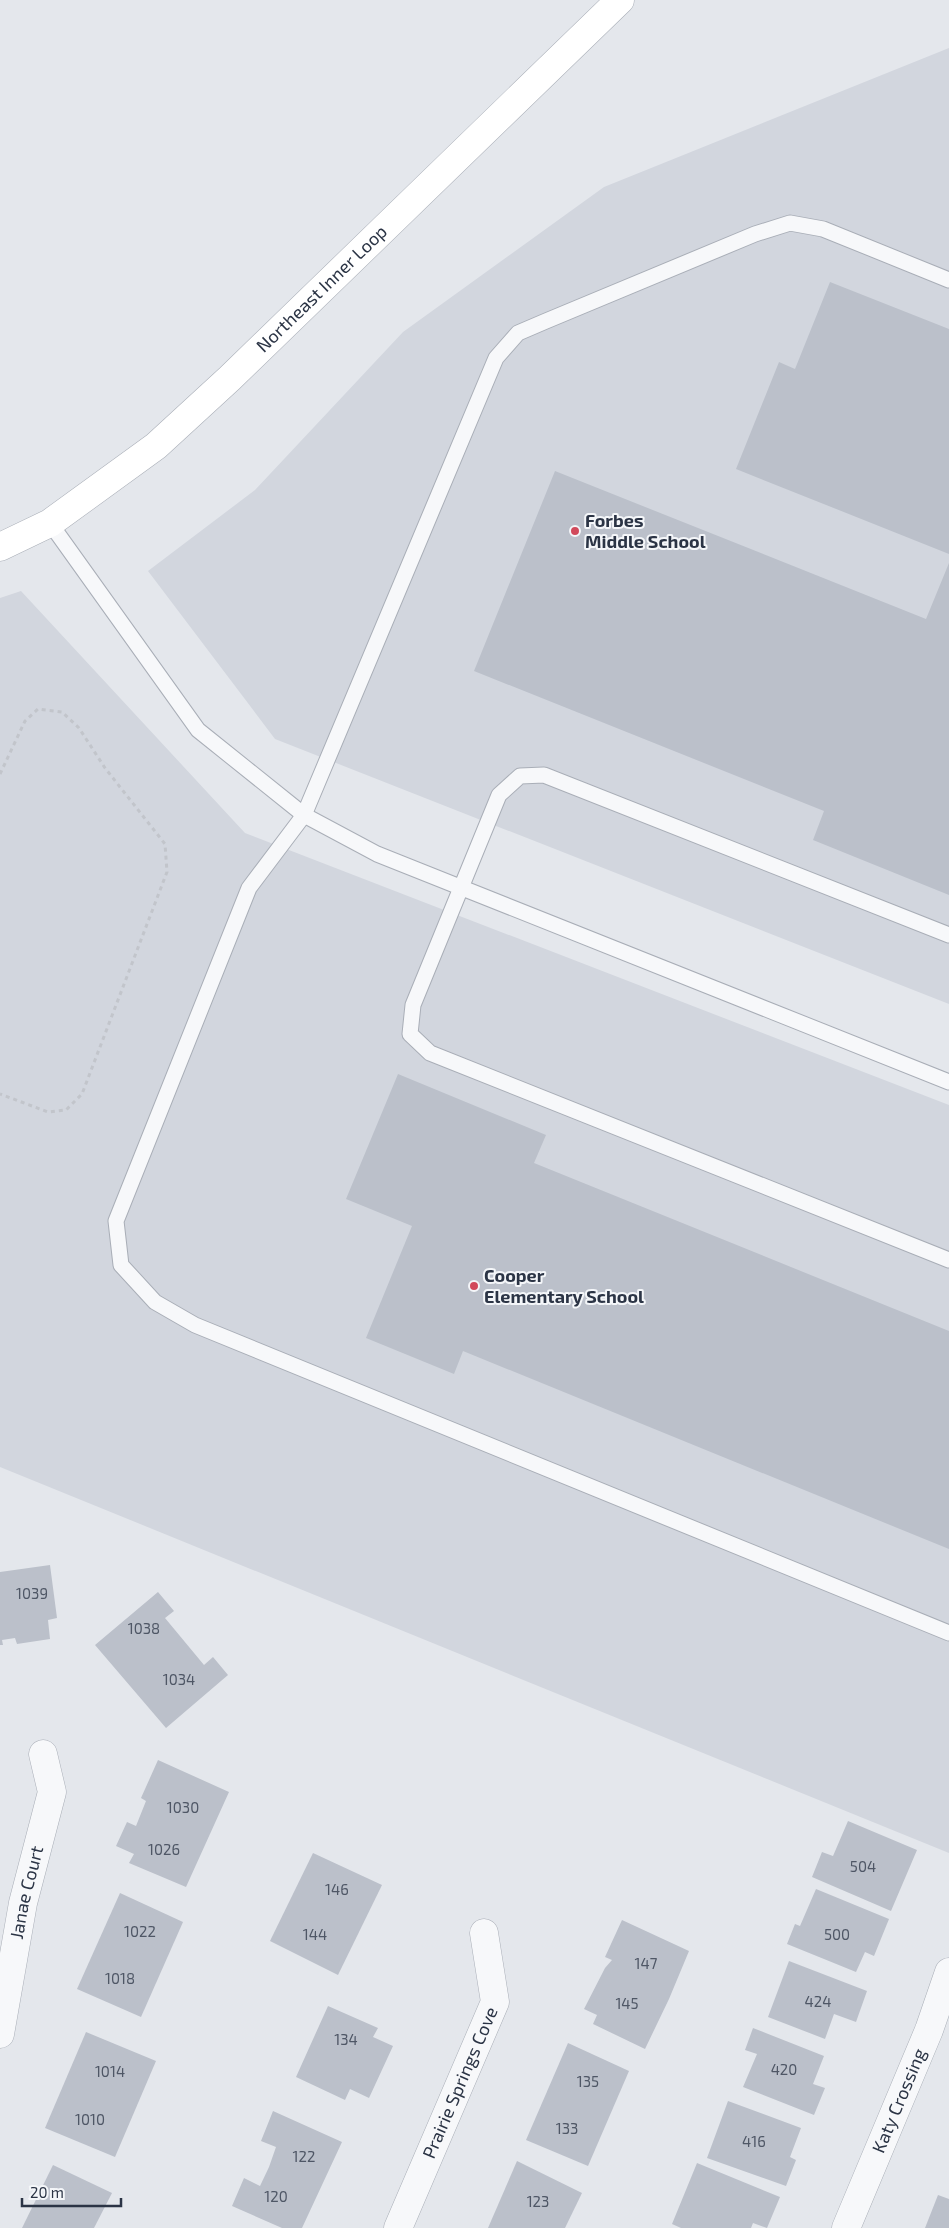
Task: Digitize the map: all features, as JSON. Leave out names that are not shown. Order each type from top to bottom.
[{"type":"main road","name":"Northeast Inner Loop","points":[[0,547],[50,523],[156,446],[230,378],[620,0]]},
{"type":"street","name":"Janae Court","points":[[0,2034],[23,1903],[52,1792],[43,1754]]},
{"type":"street","name":"Prairie Springs Cove","points":[[398,2228],[495,2002],[484,1933]]},
{"type":"street","name":"Katy Crossing","points":[[846,2228],[939,2034],[949,1972]]},
{"type":"lane","points":[[949,280],[823,229],[790,223],[755,234],[518,333],[496,358],[304,816],[249,888],[116,1221],[121,1266],[155,1302],[195,1325],[949,1633]]},
{"type":"lane","points":[[50,523],[198,730],[304,816],[377,854],[949,1082]]},
{"type":"lane","points":[[949,935],[544,775],[520,776],[499,794],[413,1005],[410,1034],[430,1053],[949,1260]]},
{"type":"path","points":[[0,774],[25,721],[38,709],[62,712],[79,728],[105,768],[165,844],[166,872],[82,1094],[66,1110],[48,1112],[0,1094]]},
{"type":"shaded area","name":"Forbes Middle School","points":[[949,48],[949,1004],[275,739],[148,571],[255,490],[403,332],[604,187]]},
{"type":"shaded area","name":"Cooper Elementary School","points":[[21,591],[245,833],[949,1105],[949,1853],[0,1467],[0,598]]},
{"type":"building","points":[[830,282],[949,329],[949,554],[736,469],[779,362],[795,369]]},
{"type":"building","points":[[555,471],[926,619],[949,563],[949,895],[813,840],[824,811],[474,671]]},
{"type":"building","points":[[398,1074],[546,1135],[534,1163],[949,1331],[949,1549],[463,1351],[454,1374],[366,1338],[412,1226],[346,1199]]},
{"type":"building","points":[[50,1565],[57,1618],[48,1620],[50,1639],[17,1644],[15,1638],[2,1640],[3,1645],[0,1645],[0,1572]]},
{"type":"building","points":[[158,1592],[174,1611],[165,1618],[204,1665],[213,1657],[228,1675],[166,1728],[95,1645]]},
{"type":"building","points":[[158,1760],[229,1792],[186,1887],[129,1863],[134,1854],[116,1846],[127,1822],[136,1826],[146,1801],[141,1798]]},
{"type":"building","points":[[848,1821],[917,1850],[891,1911],[812,1877],[822,1852],[833,1856]]},
{"type":"building","points":[[313,1853],[382,1885],[338,1975],[270,1941]]},
{"type":"building","points":[[816,1889],[889,1919],[874,1956],[865,1952],[856,1972],[787,1944],[795,1924],[800,1926]]},
{"type":"building","points":[[120,1893],[183,1922],[141,2017],[77,1989]]},
{"type":"building","points":[[622,1920],[689,1951],[645,2049],[593,2024],[597,2015],[584,2009],[605,1968],[612,1960],[605,1957]]},
{"type":"building","points":[[789,1961],[867,1991],[856,2022],[834,2014],[825,2039],[768,2017]]},
{"type":"building","points":[[328,2006],[378,2028],[373,2037],[393,2046],[369,2098],[350,2089],[345,2100],[296,2077]]},
{"type":"building","points":[[753,2028],[824,2056],[813,2084],[825,2088],[814,2115],[743,2087],[757,2054],[745,2050]]},
{"type":"building","points":[[86,2032],[156,2061],[115,2157],[45,2128]]},
{"type":"building","points":[[568,2043],[629,2071],[588,2166],[526,2140]]},
{"type":"building","points":[[728,2101],[801,2128],[790,2157],[796,2160],[786,2186],[707,2158]]},
{"type":"building","points":[[273,2111],[342,2142],[302,2228],[282,2228],[232,2206],[244,2178],[260,2186],[269,2167],[276,2147],[261,2141]]},
{"type":"building","points":[[517,2161],[582,2193],[565,2228],[488,2228]]},
{"type":"building","points":[[697,2163],[780,2197],[767,2228],[753,2223],[751,2228],[681,2228],[672,2224]]},
{"type":"building","points":[[53,2165],[112,2193],[94,2228],[22,2228]]},
{"type":"building","points":[[938,2195],[949,2199],[949,2228],[925,2228]]},
{"type":"place","name":"Forbes Middle School","points":[[575,531]]},
{"type":"place","name":"Cooper Elementary School","points":[[474,1286]]}]
